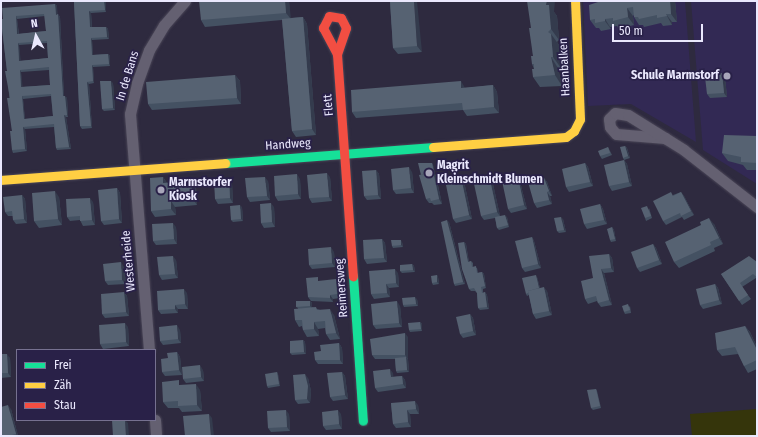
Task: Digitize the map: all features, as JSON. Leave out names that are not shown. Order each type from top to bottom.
[{"type":"street","name":"In de Bans","points":[[134,170],[130,114],[137,83],[156,36],[185,1]]},
{"type":"street","name":"Haanbalken","points":[[574,131],[580,115],[575,1]]},
{"type":"street","name":"Flett","points":[[337,54],[346,153]]},
{"type":"street","name":"Handweg","points":[[1,180],[346,153],[556,139],[574,131]]},
{"type":"street","points":[[665,138],[757,207]]},
{"type":"street","name":"Reimersweg","points":[[346,153],[363,421]]},
{"type":"street","name":"Westerheide","points":[[134,170],[149,349]]},
{"type":"street","points":[[154,421],[156,434]]},
{"type":"shaded area","points":[[583,1],[685,1],[696,142],[631,104],[588,106]]},
{"type":"shaded area","name":"Schule Marmstorf","points":[[691,1],[757,1],[757,184],[703,150]]},
{"type":"shaded area","points":[[757,409],[757,436],[692,436],[690,414]]},
{"type":"building","points":[[104,1],[105,10],[89,11],[90,27],[106,27],[107,37],[91,38],[92,55],[108,54],[109,64],[92,65],[93,81],[87,82],[91,126],[80,126],[74,2]]},
{"type":"building","points":[[199,1],[285,1],[286,13],[201,20]]},
{"type":"building","points":[[390,1],[414,1],[417,46],[393,48]]},
{"type":"building","points":[[527,1],[547,1],[546,5],[549,5],[551,29],[548,32],[551,34],[553,57],[551,57],[555,75],[533,77],[532,69],[534,69],[534,64],[532,64],[531,56],[533,56],[529,28],[531,28]]},
{"type":"building","points":[[601,1],[670,1],[671,14],[666,14],[667,16],[657,18],[657,15],[639,19],[638,17],[634,17],[633,7],[627,8],[628,17],[613,21],[613,18],[605,19],[605,21],[595,23],[595,19],[590,20],[589,5]]},
{"type":"building","points":[[55,4],[56,15],[58,14],[63,96],[65,96],[67,115],[64,115],[69,147],[56,148],[54,124],[23,127],[25,149],[12,150],[10,131],[12,131],[7,98],[10,98],[5,71],[7,71],[1,20],[3,19],[2,8]],"holes":[[[44,14],[46,31],[17,34],[16,16]],[[47,41],[48,58],[19,61],[18,43]],[[49,67],[50,85],[21,87],[20,70]],[[51,94],[53,116],[24,119],[22,96]]]},
{"type":"building","points":[[303,17],[312,129],[292,131],[282,19]]},
{"type":"building","points":[[722,73],[724,93],[707,94],[705,77]]},
{"type":"building","points":[[235,75],[237,98],[148,104],[146,82]]},
{"type":"building","points":[[100,81],[111,81],[113,108],[102,109]]},
{"type":"building","points":[[461,81],[461,88],[493,85],[494,107],[463,110],[462,103],[352,112],[351,90]]},
{"type":"building","points":[[724,135],[757,136],[757,163],[741,162],[741,157],[722,153]]},
{"type":"building","points":[[625,146],[628,156],[623,158],[620,147]]},
{"type":"building","points":[[608,147],[610,153],[600,156],[598,151]]},
{"type":"building","points":[[624,160],[629,182],[609,186],[604,165]]},
{"type":"building","points":[[418,163],[432,163],[434,172],[421,175]]},
{"type":"building","points":[[585,163],[590,182],[566,187],[562,169]]},
{"type":"building","points":[[409,167],[411,188],[393,190],[391,169]]},
{"type":"building","points":[[376,170],[378,195],[364,196],[362,171]]},
{"type":"building","points":[[433,172],[439,199],[431,201],[430,198],[426,199],[419,175]]},
{"type":"building","points":[[327,173],[329,197],[309,198],[307,175]]},
{"type":"building","points":[[297,174],[298,194],[275,196],[274,176]]},
{"type":"building","points":[[163,177],[163,183],[191,181],[193,199],[171,201],[171,209],[151,211],[150,178]]},
{"type":"building","points":[[265,177],[267,196],[247,197],[245,178]]},
{"type":"building","points":[[518,178],[524,205],[508,209],[502,181]]},
{"type":"building","points":[[544,178],[549,191],[547,192],[549,200],[534,203],[528,182]]},
{"type":"building","points":[[229,180],[230,198],[215,199],[214,181]]},
{"type":"building","points":[[490,180],[497,212],[481,216],[474,184]]},
{"type":"building","points":[[462,182],[469,215],[453,219],[446,185]]},
{"type":"building","points":[[117,188],[119,219],[101,221],[98,190]]},
{"type":"building","points":[[55,191],[58,219],[34,221],[32,193]]},
{"type":"building","points":[[671,192],[673,196],[681,192],[691,211],[681,216],[680,213],[663,221],[653,201]]},
{"type":"building","points":[[22,195],[24,219],[13,220],[12,211],[5,212],[3,197]]},
{"type":"building","points":[[90,198],[92,220],[80,221],[80,216],[67,217],[66,199]]},
{"type":"building","points":[[271,203],[272,222],[261,223],[260,204]]},
{"type":"building","points":[[600,204],[604,220],[584,224],[580,209]]},
{"type":"building","points":[[240,205],[241,219],[231,220],[230,206]]},
{"type":"building","points":[[647,206],[651,216],[645,218],[641,208]]},
{"type":"building","points":[[505,215],[508,225],[497,228],[495,217]]},
{"type":"building","points":[[561,217],[564,230],[557,231],[554,218]]},
{"type":"building","points":[[709,218],[719,238],[710,242],[711,245],[674,262],[665,242],[701,225],[700,222]]},
{"type":"building","points":[[447,220],[463,282],[454,284],[441,222]]},
{"type":"building","points":[[173,223],[174,239],[153,241],[152,224]]},
{"type":"building","points":[[612,227],[615,239],[610,240],[607,229]]},
{"type":"building","points":[[532,237],[538,264],[522,268],[515,241]]},
{"type":"building","points":[[382,239],[384,258],[364,259],[363,240]]},
{"type":"building","points":[[391,240],[401,240],[401,245],[392,246]]},
{"type":"building","points":[[464,242],[468,262],[471,261],[472,267],[476,266],[477,273],[482,272],[485,286],[481,287],[482,293],[485,292],[487,307],[478,308],[477,293],[474,288],[469,289],[462,269],[458,243]]},
{"type":"building","points":[[653,244],[659,260],[637,268],[631,252]]},
{"type":"building","points":[[331,247],[332,263],[309,265],[308,249]]},
{"type":"building","points":[[609,254],[611,268],[601,269],[609,300],[598,303],[596,296],[585,299],[581,281],[593,278],[589,256]]},
{"type":"building","points":[[173,256],[175,274],[159,275],[157,257]]},
{"type":"building","points":[[749,256],[757,262],[757,277],[753,274],[740,283],[748,295],[739,301],[721,274]]},
{"type":"building","points":[[121,262],[122,280],[105,281],[103,264]]},
{"type":"building","points":[[412,264],[413,270],[400,271],[400,265]]},
{"type":"building","points":[[395,269],[396,283],[386,284],[387,293],[371,294],[369,271]]},
{"type":"building","points":[[437,275],[437,282],[432,283],[431,276]]},
{"type":"building","points":[[536,275],[539,288],[528,291],[526,294],[522,278]]},
{"type":"building","points":[[318,277],[318,281],[336,279],[337,294],[330,295],[330,298],[308,297],[306,278]]},
{"type":"building","points":[[715,284],[719,300],[700,305],[696,289]]},
{"type":"building","points":[[544,287],[549,311],[533,314],[528,291]]},
{"type":"building","points":[[184,289],[185,304],[175,305],[175,309],[158,310],[157,291]]},
{"type":"building","points":[[124,292],[126,312],[102,314],[101,294]]},
{"type":"building","points":[[415,297],[416,304],[403,305],[402,298]]},
{"type":"building","points":[[296,301],[310,301],[310,306],[296,307]]},
{"type":"building","points":[[397,301],[399,323],[373,325],[371,304]]},
{"type":"building","points":[[628,304],[630,310],[624,312],[622,306]]},
{"type":"building","points":[[316,307],[317,310],[330,309],[336,333],[326,334],[325,321],[314,322],[314,329],[303,330],[302,320],[295,320],[294,309]]},
{"type":"building","points":[[470,314],[473,331],[460,334],[456,317]]},
{"type":"building","points":[[420,322],[421,329],[409,330],[408,323]]},
{"type":"building","points":[[125,323],[126,342],[100,344],[99,325]]},
{"type":"building","points":[[177,325],[178,339],[160,341],[159,327]]},
{"type":"building","points":[[745,326],[757,350],[757,360],[744,366],[735,347],[717,350],[715,333]]},
{"type":"building","points":[[405,333],[405,355],[372,355],[370,339]]},
{"type":"building","points":[[303,340],[304,352],[290,353],[290,341]]},
{"type":"building","points":[[339,343],[340,360],[315,360],[314,352],[321,351],[320,345]]},
{"type":"building","points":[[177,352],[179,370],[162,372],[161,359],[168,358],[167,353]]},
{"type":"building","points":[[1,354],[7,354],[8,373],[1,373]]},
{"type":"building","points":[[406,357],[407,370],[396,371],[395,358]]},
{"type":"building","points":[[200,365],[201,377],[183,379],[182,367]]},
{"type":"building","points":[[390,369],[391,377],[402,376],[403,384],[375,388],[373,371]]},
{"type":"building","points":[[277,372],[279,384],[267,386],[265,374]]},
{"type":"building","points":[[342,372],[345,395],[330,397],[327,373]]},
{"type":"building","points":[[305,374],[308,386],[307,399],[295,400],[293,375]]},
{"type":"building","points":[[179,380],[179,385],[196,384],[197,405],[178,406],[178,401],[163,402],[162,382]]},
{"type":"building","points":[[596,389],[600,406],[591,408],[587,390]]},
{"type":"building","points":[[415,401],[416,409],[407,410],[408,422],[393,424],[391,403]]},
{"type":"building","points":[[8,405],[16,434],[1,436],[1,407]]},
{"type":"building","points":[[286,410],[287,427],[268,428],[267,411]]},
{"type":"building","points":[[338,410],[339,424],[323,426],[322,412]]},
{"type":"building","points":[[209,414],[211,436],[185,436],[183,416]]},
{"type":"building","points":[[112,421],[125,421],[126,436],[113,436]]},
{"type":"traffic: fast","points":[[225,163],[433,147]]},
{"type":"traffic: fast","points":[[353,276],[363,421]]},
{"type":"traffic: slow","points":[[433,147],[566,137],[574,131],[580,119],[575,1]]},
{"type":"traffic: slow","points":[[1,180],[225,163]]},
{"type":"traffic: jam","points":[[337,54],[323,28],[329,16],[341,18],[346,28],[337,54],[353,276]]},
{"type":"place","name":"Schule Marmstorf","points":[[727,76]]},
{"type":"place","name":"Magrit Kleinschmidt Blumen","points":[[429,173]]},
{"type":"place","name":"Marmstorfer Kiosk","points":[[161,190]]}]
